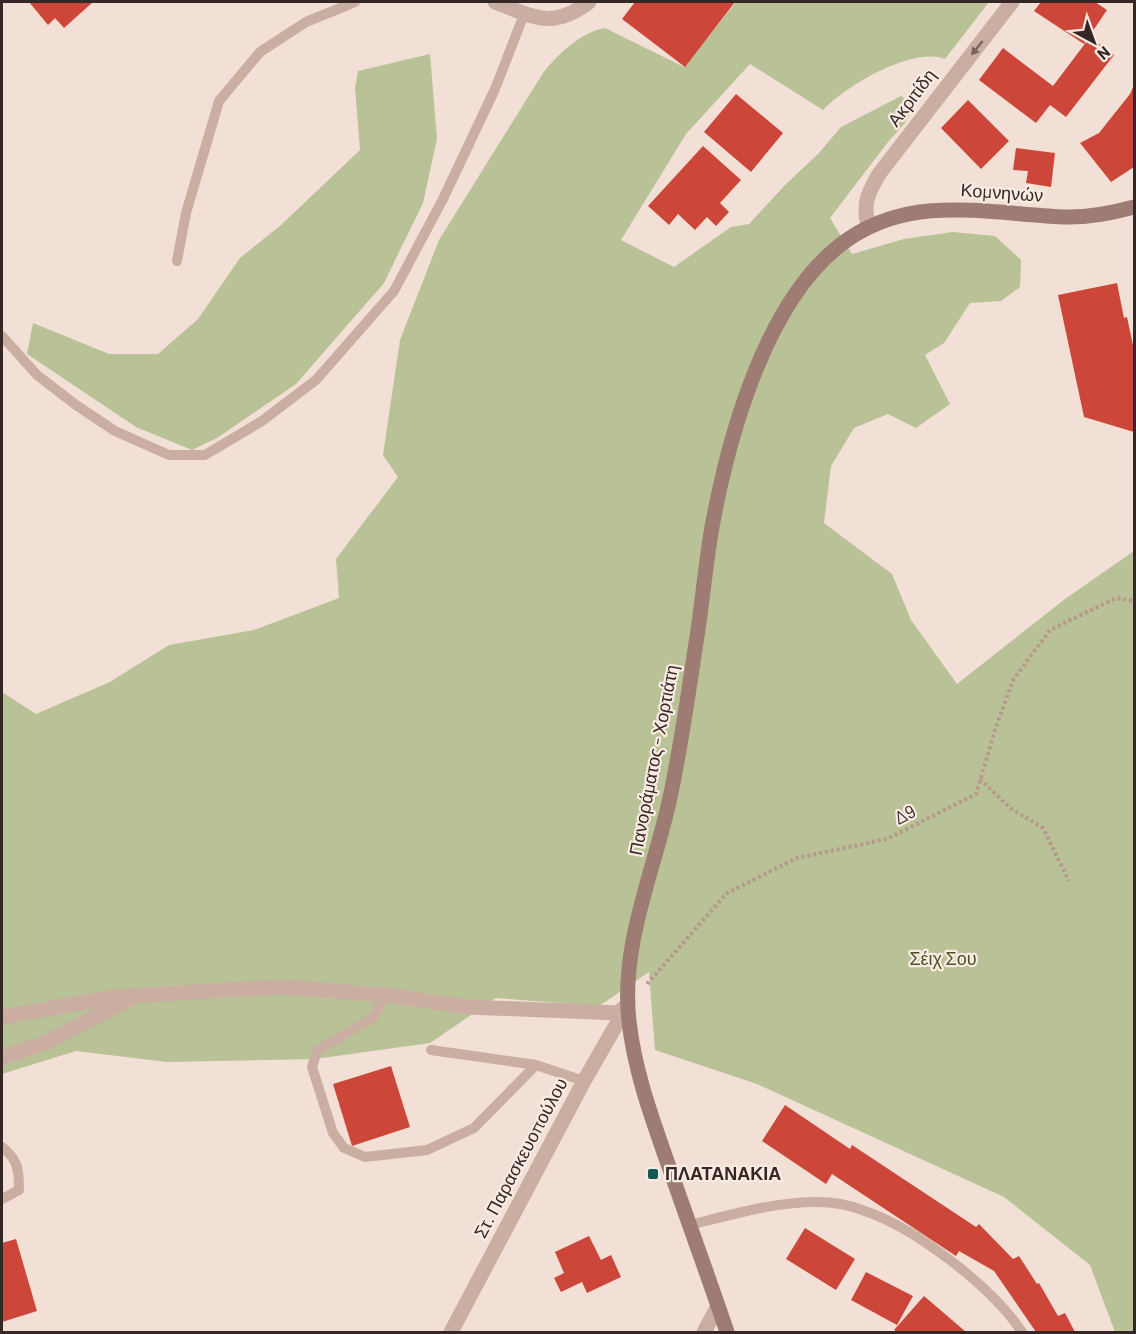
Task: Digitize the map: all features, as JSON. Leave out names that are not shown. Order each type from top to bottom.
[{"type":"main road","name":"Κομνηνών","points":[[868,227],[899,216],[935,210],[969,208],[1082,217],[1134,207]]},
{"type":"main road","name":"Πανοράματος - Χορτιάτη","points":[[727,1332],[641,1082],[633,1046],[628,981],[633,942],[672,786],[696,648],[712,526],[737,425],[764,352],[790,302],[815,268],[830,253],[868,227]]},
{"type":"street","points":[[495,2],[546,18],[561,18],[572,14],[589,2]]},
{"type":"street","name":"Ακριτίδη","points":[[868,227],[865,204],[879,174],[1012,2]]},
{"type":"street","points":[[2,1017],[81,1002],[138,995],[282,987],[385,995],[468,1007],[618,1013],[628,1004]]},
{"type":"street","points":[[2,1058],[45,1043],[138,995]]},
{"type":"street","name":"Στ. Παρασκευοπούλου","points":[[451,1332],[584,1081],[628,1004]]},
{"type":"street","points":[[704,1332],[718,1306]]},
{"type":"lane","points":[[177,261],[186,213],[219,101],[260,52],[306,22],[354,2]]},
{"type":"lane","points":[[2,336],[38,375],[76,405],[115,431],[170,454],[205,455],[262,421],[316,380],[394,291],[444,199],[486,109],[525,12]]},
{"type":"lane","points":[[385,995],[374,1017],[317,1050],[312,1066],[333,1134],[344,1148],[365,1157],[427,1150],[474,1128],[536,1065]]},
{"type":"lane","points":[[431,1050],[536,1065],[584,1081]]},
{"type":"lane","points":[[2,1147],[13,1156],[19,1173],[19,1190],[2,1199]]},
{"type":"lane","points":[[690,1225],[751,1211],[806,1203],[832,1203],[863,1210],[886,1220],[968,1274],[996,1299],[1022,1332]]},
{"type":"path","name":"Δ9","points":[[628,1004],[667,963],[727,893],[797,858],[886,839],[976,794],[1013,680],[1050,630],[1116,598],[1134,601]]},
{"type":"path","points":[[980,779],[1010,808],[1043,828],[1069,881]]},
{"type":"green space","name":"Σέιχ Σου","points":[[736,2],[989,2],[945,59],[931,56],[898,63],[847,90],[823,110],[750,64],[686,134],[621,240],[674,267],[731,227],[749,224],[818,154],[841,127],[901,96],[914,105],[905,123],[830,218],[852,254],[904,239],[953,232],[995,236],[1021,260],[1020,287],[1001,301],[970,303],[944,343],[925,355],[950,404],[916,428],[888,414],[854,428],[831,466],[824,523],[892,574],[911,620],[957,684],[1065,599],[1134,551],[1134,1332],[1115,1332],[1090,1265],[1004,1197],[757,1084],[655,1050],[649,972],[599,1006],[496,998],[430,1043],[315,1059],[167,1062],[76,1051],[2,1074],[2,692],[36,714],[110,682],[169,645],[254,630],[339,598],[336,559],[398,477],[383,455],[400,340],[439,240],[543,73],[579,39],[605,28],[684,67]]},
{"type":"green space","points":[[430,54],[437,139],[423,203],[384,283],[296,384],[217,438],[192,450],[136,427],[27,354],[33,323],[109,354],[158,354],[198,319],[240,258],[281,225],[360,150],[355,88],[358,71]]},
{"type":"building","points":[[29,2],[93,2],[64,28],[55,18],[48,25]]},
{"type":"building","points":[[635,2],[735,2],[685,67],[622,19]]},
{"type":"building","points":[[1041,2],[1095,2],[1107,10],[1084,44],[1034,11]]},
{"type":"building","points":[[1090,37],[1114,55],[1066,117],[1050,105],[1036,123],[979,80],[1003,48],[1053,86]]},
{"type":"building","points":[[1134,85],[1134,167],[1111,182],[1080,143],[1099,133],[1130,94]]},
{"type":"building","points":[[736,94],[783,133],[751,172],[704,132]]},
{"type":"building","points":[[968,100],[1009,141],[981,169],[941,128]]},
{"type":"building","points":[[703,146],[741,180],[720,203],[729,212],[716,226],[707,217],[695,230],[678,214],[669,225],[648,206]]},
{"type":"building","points":[[1016,148],[1055,153],[1051,187],[1026,183],[1028,171],[1013,170]]},
{"type":"building","points":[[1117,283],[1124,318],[1127,317],[1134,350],[1134,432],[1084,417],[1058,295]]},
{"type":"building","points":[[391,1066],[410,1127],[352,1146],[333,1084]]},
{"type":"building","points":[[785,1105],[850,1149],[852,1145],[976,1227],[979,1224],[1013,1259],[1019,1256],[1037,1284],[1039,1283],[1058,1316],[1065,1313],[1075,1332],[1036,1332],[994,1271],[959,1251],[956,1256],[832,1174],[826,1184],[762,1141]]},
{"type":"building","points":[[805,1228],[855,1259],[836,1290],[786,1259]]},
{"type":"building","points":[[589,1236],[601,1260],[611,1255],[621,1277],[587,1293],[582,1282],[561,1292],[554,1278],[564,1273],[555,1252]]},
{"type":"building","points":[[16,1239],[37,1311],[2,1322],[2,1243]]},
{"type":"building","points":[[866,1272],[913,1296],[897,1325],[851,1300]]},
{"type":"building","points":[[924,1296],[966,1332],[897,1332],[894,1330]]},
{"type":"place","name":"ΠΛΑΤΑΝΑΚΙΑ","points":[[653,1174]]}]
